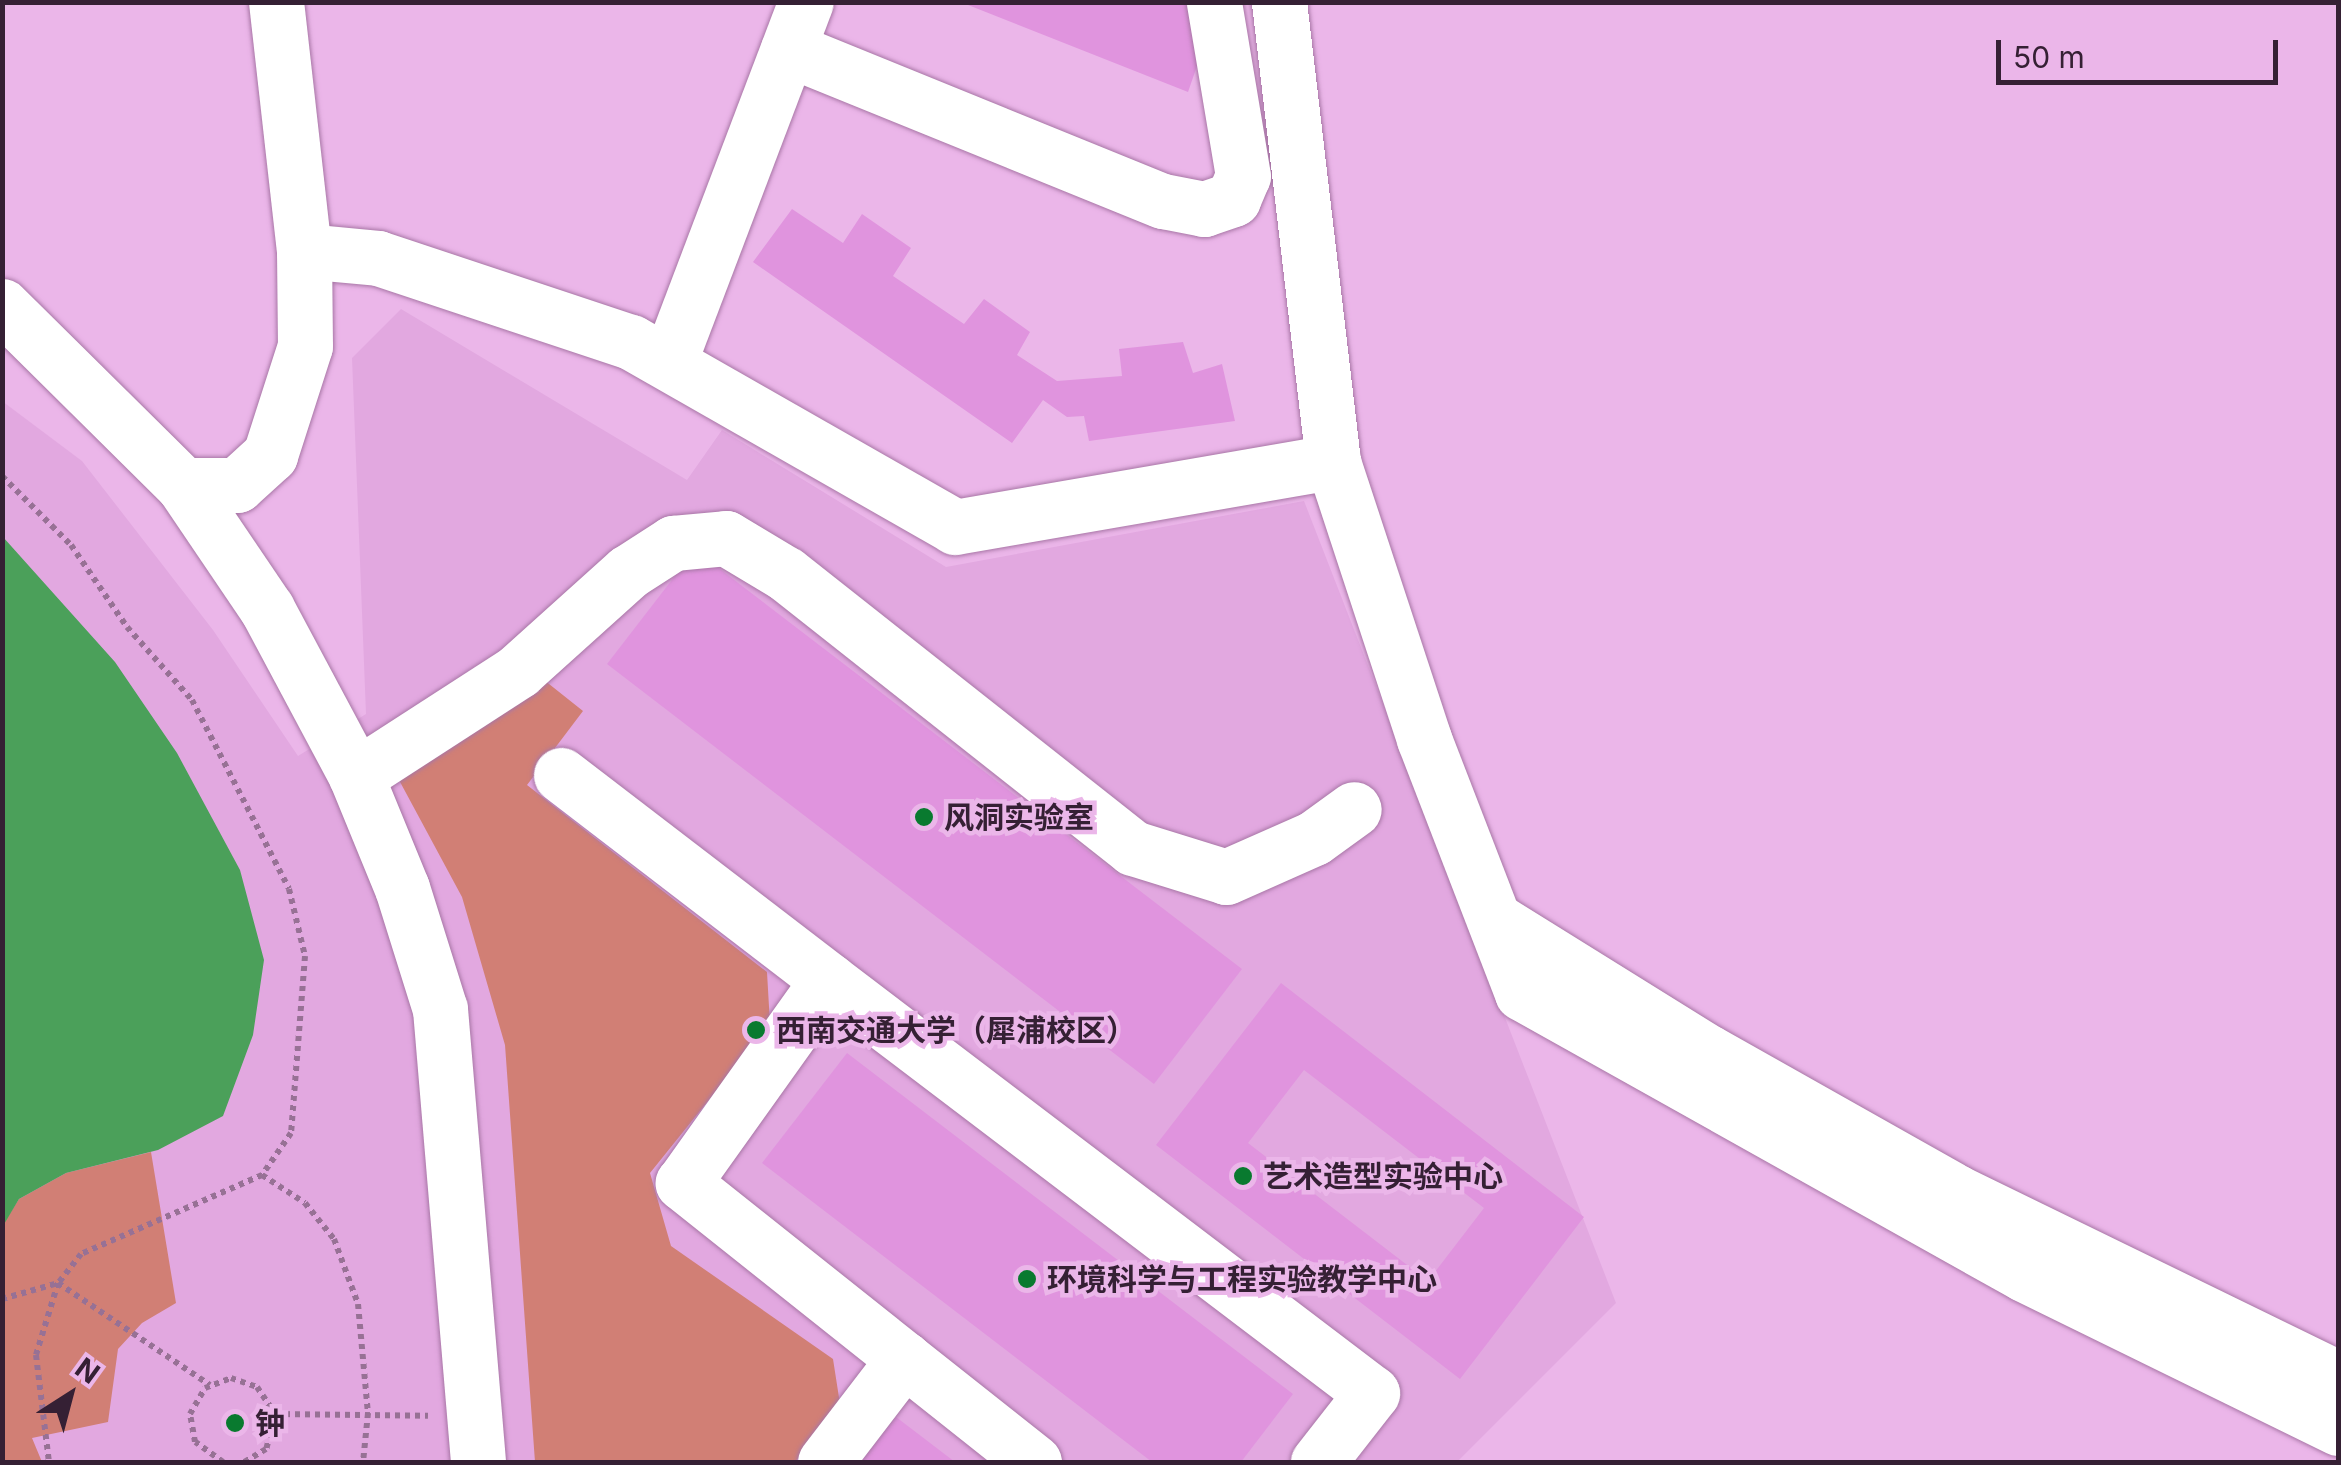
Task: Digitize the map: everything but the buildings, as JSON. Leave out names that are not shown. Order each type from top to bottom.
[{"type":"street","points":[[183,486],[237,485],[270,455],[305,346],[304,251],[276,2]]},
{"type":"street","points":[[669,362],[797,15],[1163,200],[1204,209],[1233,199],[1243,176],[1214,2]]},
{"type":"street","points":[[1279,2],[1333,462],[1424,739],[1522,993],[2024,1274],[2338,1428]]},
{"type":"street","points":[[304,251],[378,258],[504,296],[669,362],[955,527],[1333,462]]},
{"type":"street","points":[[2,306],[183,486],[266,609],[356,776],[402,888],[440,1009],[477,1440]]},
{"type":"street","points":[[356,776],[518,672],[658,553],[672,544],[726,538],[786,574],[1134,848],[1226,877],[1314,838],[1354,809]]},
{"type":"street","points":[[561,775],[1372,1393],[1318,1462]]},
{"type":"street","points":[[1494,919],[1708,1052],[1956,1192],[2338,1378]]},
{"type":"street","points":[[828,980],[684,1183],[1034,1462]]},
{"type":"street","points":[[825,1462],[904,1359]]},
{"type":"path","points":[[2,476],[72,545],[127,626],[192,700],[289,889],[305,956],[291,1133],[262,1175],[81,1254],[58,1283],[36,1355],[49,1462]]},
{"type":"path","points":[[262,1175],[306,1202],[334,1240],[358,1304],[368,1413],[363,1462]]},
{"type":"path","points":[[2,1299],[58,1283],[210,1385]]},
{"type":"path","points":[[224,1462],[204,1453],[190,1428],[195,1400],[210,1385],[246,1380],[268,1396],[274,1414],[266,1448],[244,1462]]},
{"type":"path","points":[[274,1414],[368,1413],[477,1440]]},
{"type":"shaded area","name":"西南交通大学（犀浦校区）","points":[[401,309],[687,480],[722,430],[946,567],[1304,501],[1616,1303],[1457,1462],[3,1462],[2,401],[82,461],[213,630],[298,756],[366,714],[352,358]]},
{"type":"shaded area","points":[[3,537],[115,662],[177,753],[240,870],[264,960],[253,1035],[223,1116],[158,1150],[66,1173],[19,1199],[3,1226]]},
{"type":"shaded area","points":[[544,680],[583,711],[527,785],[767,972],[770,1024],[650,1173],[671,1246],[833,1359],[840,1404],[795,1462],[535,1462],[505,1045],[462,897],[392,767]]},
{"type":"shaded area","points":[[151,1152],[176,1303],[142,1323],[118,1349],[108,1422],[32,1438],[42,1462],[3,1462],[2,1226],[19,1199],[66,1173]]},
{"type":"place","name":"风洞实验室","points":[[924,817]]},
{"type":"place","name":"西南交通大学（犀浦校区）","points":[[756,1030]]},
{"type":"place","name":"艺术造型实验中心","points":[[1243,1176]]},
{"type":"place","name":"环境科学与工程实验教学中心","points":[[1027,1279]]},
{"type":"place","name":"钟","points":[[235,1423]]}]
